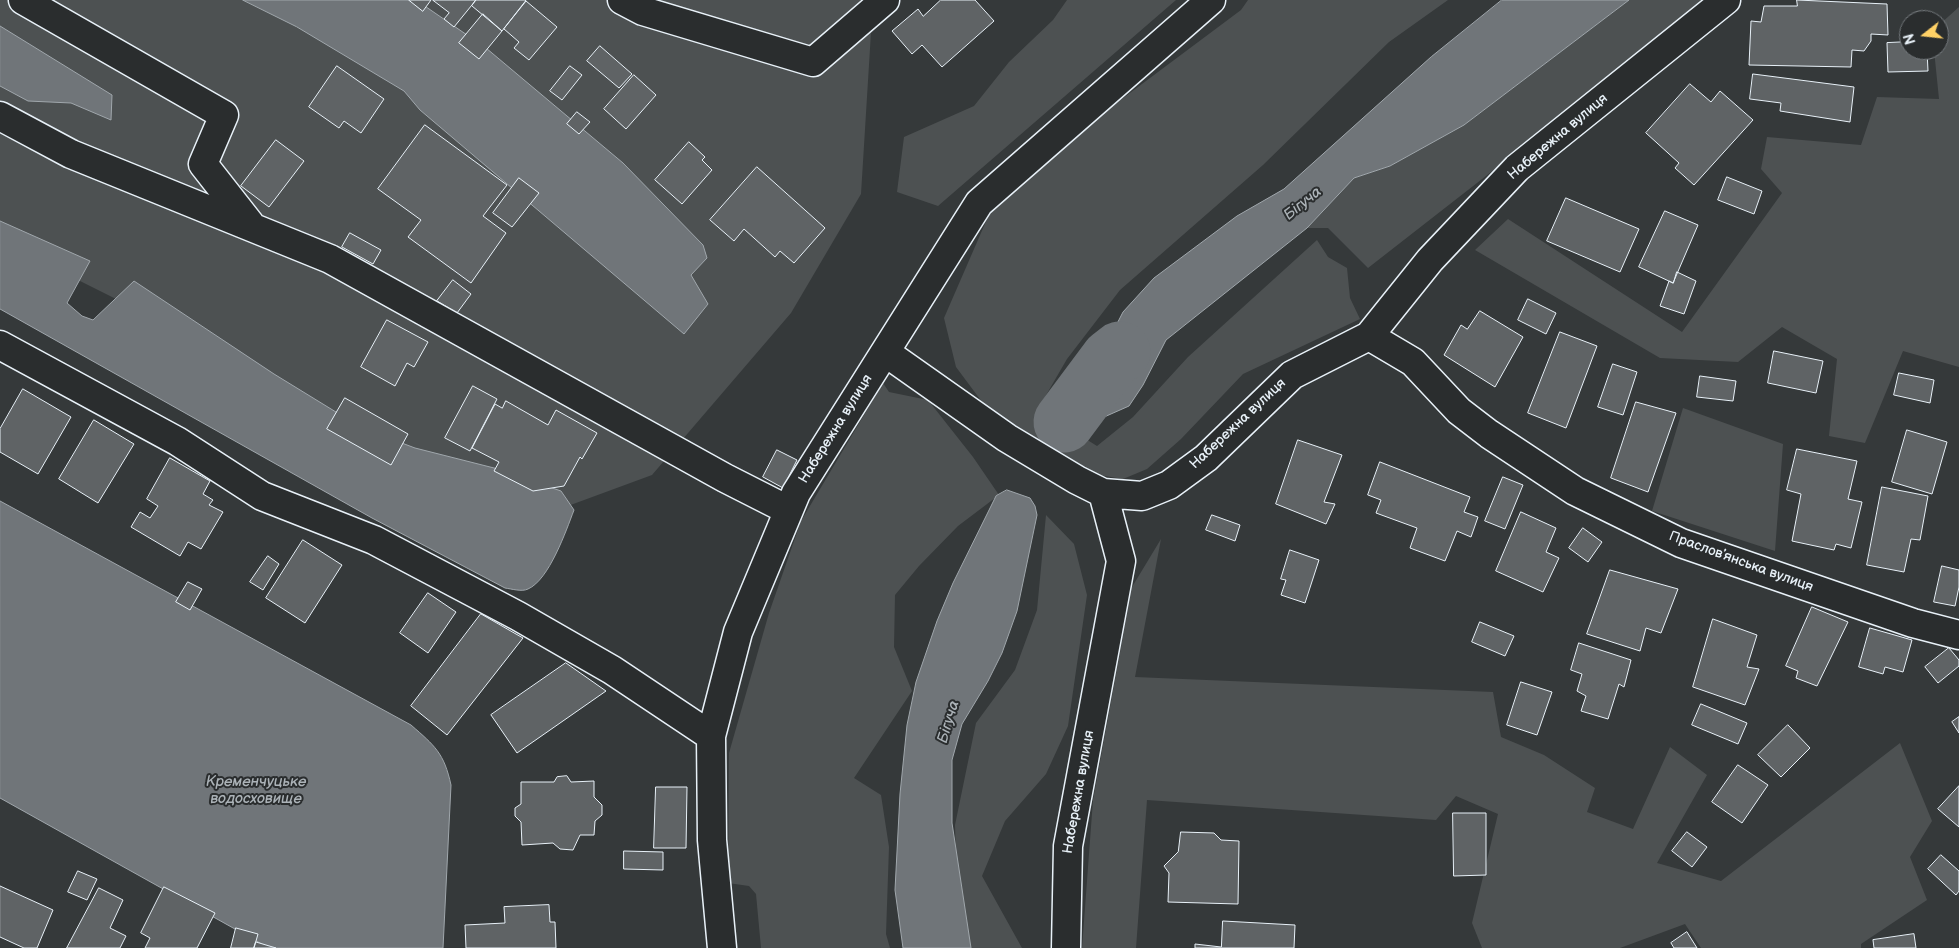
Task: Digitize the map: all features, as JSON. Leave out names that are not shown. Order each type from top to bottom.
[{"type":"street","points":[[23,0],[224,115],[203,164],[251,225]]},
{"type":"street","points":[[622,0],[643,11],[813,62],[884,0]]},
{"type":"street","name":"Набережна вулиця","points":[[722,948],[712,840],[711,736],[738,632],[796,493],[979,203],[1211,0]]},
{"type":"street","name":"Набережна вулиця","points":[[1066,948],[1068,846],[1121,561],[1104,493],[1142,496],[1169,485],[1206,458],[1292,375],[1368,336],[1430,260],[1517,168],[1726,0]]},
{"type":"street","points":[[0,116],[71,154],[251,225],[330,259],[725,478],[788,510]]},
{"type":"street","name":"Прасловʼянська вулиця","points":[[1368,336],[1413,362],[1459,411],[1575,492],[1681,543],[1913,623],[1959,635]]},
{"type":"street","points":[[0,345],[177,441],[262,496],[374,540],[518,616],[612,670],[711,736]]},
{"type":"street","points":[[885,352],[1007,438],[1077,480],[1104,493]]},
{"type":"shaded area","points":[[0,0],[873,0],[861,194],[791,313],[652,475],[557,510],[425,465],[156,319],[0,241]]},
{"type":"shaded area","points":[[1067,0],[1176,0],[938,206],[897,192],[904,137],[974,106],[1009,62],[1053,20]]},
{"type":"shaded area","points":[[1248,0],[1448,0],[1389,42],[1263,165],[1120,290],[1067,359],[1038,409],[1097,446],[1133,417],[1188,357],[1317,240],[1328,257],[1347,268],[1350,298],[1360,319],[1243,374],[1181,439],[1147,469],[1123,479],[1099,475],[1077,466],[994,418],[956,367],[944,318],[994,203],[1067,140],[1241,10]]},
{"type":"shaded area","points":[[1629,0],[1704,0],[1568,112],[1368,268],[1328,228],[1307,228],[1354,178],[1390,166],[1464,125]]},
{"type":"shaded area","points":[[1959,7],[1959,367],[1903,351],[1865,443],[1829,436],[1837,359],[1782,327],[1738,362],[1660,358],[1475,250],[1508,219],[1682,332],[1782,193],[1761,169],[1767,137],[1861,145],[1877,97],[1939,99],[1935,60],[1949,60],[1949,16]]},
{"type":"shaded area","points":[[883,383],[889,392],[928,400],[973,457],[999,495],[958,526],[919,566],[895,595],[894,647],[912,691],[854,778],[881,795],[889,847],[886,934],[890,948],[761,948],[756,894],[749,886],[728,883],[729,753],[769,613],[801,521]]},
{"type":"shaded area","points":[[1683,408],[1783,444],[1775,551],[1652,511]]},
{"type":"shaded area","points":[[1046,515],[1074,544],[1087,595],[1068,726],[1046,774],[1005,821],[982,876],[1022,948],[964,948],[958,932],[955,825],[976,723],[1015,670],[1037,610]]},
{"type":"shaded area","points":[[1161,539],[1135,677],[1493,692],[1501,737],[1544,755],[1595,788],[1587,812],[1633,829],[1670,747],[1707,775],[1657,863],[1721,881],[1900,743],[1932,821],[1910,857],[1927,900],[1861,944],[1861,948],[1701,948],[1685,924],[1620,948],[1482,948],[1472,923],[1498,814],[1456,796],[1436,820],[1147,800],[1136,948],[1082,948],[1093,800],[1132,587]]},
{"type":"water","points":[[243,0],[416,0],[486,48],[623,163],[703,245],[707,258],[691,275],[708,304],[684,334],[420,110],[404,91],[297,27]]},
{"type":"water","points":[[1502,0],[1629,0],[1464,125],[1390,166],[1354,178],[1307,228],[1166,340],[1143,385],[1129,406],[1077,429],[1066,415],[1076,374],[1088,360],[1104,349],[1123,312],[1154,278],[1237,216],[1284,189],[1431,57]]},
{"type":"water","points":[[0,26],[112,95],[111,120],[71,103],[28,101],[0,86]]},
{"type":"water","points":[[0,221],[90,261],[67,303],[82,316],[93,320],[134,281],[274,374],[362,428],[415,448],[498,469],[561,491],[574,510],[550,566],[536,584],[526,590],[505,588],[372,518],[0,309]]},
{"type":"water","points":[[1007,490],[1030,498],[1035,506],[1037,515],[1017,611],[1002,653],[988,681],[962,724],[952,760],[952,823],[971,948],[903,948],[895,890],[900,794],[907,725],[916,682],[937,621],[953,583],[996,496]]},
{"type":"water","name":"Кременчуцьке водосховище","points":[[0,501],[411,725],[426,739],[442,757],[451,785],[443,948],[269,948],[0,798]]},
{"type":"building","points":[[409,0],[431,0],[423,11]]},
{"type":"building","points":[[433,0],[476,0],[454,27],[444,19],[449,13]]},
{"type":"building","points":[[476,0],[526,1],[502,31],[472,6]]},
{"type":"building","points":[[941,0],[975,0],[994,21],[942,67],[922,45],[912,54],[892,31],[918,9],[923,16]]},
{"type":"building","points":[[1797,0],[1887,4],[1888,35],[1871,34],[1871,41],[1864,51],[1852,50],[1851,67],[1749,65],[1751,21],[1761,22],[1764,6],[1797,6]]},
{"type":"building","points":[[526,1],[557,27],[529,60],[514,48],[519,42],[504,29]]},
{"type":"building","points":[[483,14],[502,31],[479,59],[459,43]]},
{"type":"building","points":[[1899,42],[1899,60],[1927,60],[1928,71],[1888,72],[1887,43]]},
{"type":"building","points":[[600,46],[632,74],[619,88],[587,61]]},
{"type":"building","points":[[337,66],[384,99],[361,133],[344,121],[339,128],[309,107]]},
{"type":"building","points":[[570,66],[582,75],[562,100],[550,91]]},
{"type":"building","points":[[1753,74],[1854,87],[1850,122],[1780,111],[1781,103],[1750,99]]},
{"type":"building","points":[[634,75],[656,95],[626,129],[604,109]]},
{"type":"building","points":[[1690,84],[1711,102],[1720,91],[1753,120],[1694,185],[1675,168],[1679,163],[1646,133]]},
{"type":"building","points":[[577,112],[590,122],[579,134],[567,124]]},
{"type":"building","points":[[425,125],[507,185],[483,216],[506,233],[471,283],[408,237],[421,220],[378,189]]},
{"type":"building","points":[[276,140],[304,161],[269,207],[241,186]]},
{"type":"building","points":[[689,142],[705,157],[702,160],[712,170],[682,204],[655,180]]},
{"type":"building","points":[[757,167],[825,228],[794,263],[780,251],[775,257],[744,229],[734,241],[710,220]]},
{"type":"building","points":[[1727,177],[1762,191],[1754,214],[1718,200]]},
{"type":"building","points":[[519,178],[539,193],[512,227],[493,213]]},
{"type":"building","points":[[1566,198],[1639,229],[1620,272],[1547,241]]},
{"type":"building","points":[[1665,211],[1698,225],[1673,283],[1639,267]]},
{"type":"building","points":[[350,233],[381,250],[373,264],[342,247]]},
{"type":"building","points":[[1677,272],[1696,281],[1684,314],[1660,306],[1669,281],[1673,283]]},
{"type":"building","points":[[453,280],[471,294],[457,313],[437,301]]},
{"type":"building","points":[[1528,299],[1556,313],[1546,334],[1518,320]]},
{"type":"building","points":[[1480,311],[1523,337],[1495,387],[1444,355],[1461,325],[1467,329]]},
{"type":"building","points":[[387,320],[428,342],[414,367],[407,363],[395,386],[361,367]]},
{"type":"building","points":[[1560,332],[1597,346],[1566,428],[1528,413]]},
{"type":"building","points":[[1774,351],[1823,361],[1816,393],[1768,383]]},
{"type":"building","points":[[1613,364],[1637,372],[1623,415],[1598,407]]},
{"type":"building","points":[[1899,373],[1934,380],[1930,403],[1894,395]]},
{"type":"building","points":[[1700,376],[1736,381],[1733,401],[1697,397]]},
{"type":"building","points":[[473,386],[497,399],[470,451],[445,438]]},
{"type":"building","points":[[23,389],[71,417],[38,474],[0,452],[0,429]]},
{"type":"building","points":[[345,398],[408,434],[391,465],[327,429]]},
{"type":"building","points":[[506,401],[548,425],[556,410],[597,433],[582,459],[580,457],[564,486],[533,491],[494,471],[499,462],[472,448],[495,404],[502,408]]},
{"type":"building","points":[[1636,402],[1676,413],[1648,492],[1611,478]]},
{"type":"building","points":[[94,420],[134,444],[98,503],[59,479]]},
{"type":"building","points":[[1907,430],[1947,442],[1932,494],[1892,482]]},
{"type":"building","points":[[1298,440],[1342,455],[1324,502],[1335,504],[1326,524],[1276,504]]},
{"type":"building","points":[[1797,449],[1857,461],[1848,499],[1862,502],[1851,548],[1836,544],[1834,550],[1792,541],[1801,494],[1787,490]]},
{"type":"building","points":[[777,450],[797,460],[783,488],[763,477]]},
{"type":"building","points":[[170,458],[210,481],[203,494],[213,500],[209,505],[223,512],[201,549],[188,542],[180,556],[131,527],[140,512],[150,518],[158,506],[147,499]]},
{"type":"building","points":[[1380,462],[1470,497],[1464,512],[1478,517],[1471,537],[1457,531],[1445,561],[1410,548],[1417,528],[1376,513],[1381,500],[1368,495]]},
{"type":"building","points":[[1503,477],[1523,485],[1505,529],[1485,521]]},
{"type":"building","points":[[1882,487],[1928,496],[1920,540],[1911,539],[1904,572],[1867,565]]},
{"type":"building","points":[[1521,512],[1556,528],[1546,552],[1559,558],[1543,592],[1496,571]]},
{"type":"building","points":[[1212,515],[1240,525],[1235,541],[1206,530]]},
{"type":"building","points":[[1583,528],[1602,542],[1588,562],[1569,548]]},
{"type":"building","points":[[303,540],[342,565],[305,623],[266,598]]},
{"type":"building","points":[[1290,550],[1319,560],[1305,603],[1281,595],[1286,580],[1281,579]]},
{"type":"building","points":[[268,556],[279,564],[263,590],[250,582]]},
{"type":"building","points":[[1942,566],[1959,570],[1959,587],[1955,606],[1934,602]]},
{"type":"building","points":[[1610,570],[1678,589],[1661,633],[1646,628],[1640,651],[1587,634]]},
{"type":"building","points":[[188,582],[202,589],[190,610],[176,602]]},
{"type":"building","points":[[428,593],[456,612],[428,653],[400,633]]},
{"type":"building","points":[[1812,607],[1848,622],[1817,686],[1796,678],[1798,671],[1786,666]]},
{"type":"building","points":[[481,614],[523,638],[447,735],[411,706]]},
{"type":"building","points":[[1713,619],[1757,635],[1747,667],[1759,669],[1745,705],[1693,687]]},
{"type":"building","points":[[1480,622],[1514,636],[1505,656],[1472,642]]},
{"type":"building","points":[[1870,628],[1912,640],[1903,672],[1885,667],[1883,674],[1859,667]]},
{"type":"building","points":[[1579,643],[1631,660],[1624,687],[1619,684],[1608,719],[1581,711],[1586,696],[1577,691],[1582,674],[1571,670]]},
{"type":"building","points":[[1949,648],[1959,660],[1959,666],[1938,683],[1925,667]]},
{"type":"building","points":[[566,663],[606,691],[517,753],[491,715]]},
{"type":"building","points":[[1521,682],[1552,692],[1537,735],[1507,725]]},
{"type":"building","points":[[1701,704],[1747,723],[1738,744],[1692,725]]},
{"type":"building","points":[[1959,717],[1959,733],[1952,722]]},
{"type":"building","points":[[1788,725],[1810,748],[1781,777],[1758,755]]},
{"type":"building","points":[[1738,765],[1768,785],[1742,823],[1712,802]]},
{"type":"building","points":[[567,776],[571,782],[594,781],[594,797],[602,805],[602,815],[595,821],[594,835],[580,835],[573,850],[560,849],[553,843],[522,845],[521,822],[515,816],[515,808],[521,804],[521,782],[554,782],[557,777]]},
{"type":"building","points":[[1959,786],[1959,827],[1938,809]]},
{"type":"building","points":[[656,787],[687,787],[686,848],[654,848]]},
{"type":"building","points":[[1453,813],[1486,813],[1486,875],[1454,876]]},
{"type":"building","points":[[1181,832],[1214,833],[1221,840],[1239,841],[1238,904],[1168,902],[1169,873],[1164,866],[1178,852]]},
{"type":"building","points":[[1687,832],[1707,847],[1692,867],[1672,851]]},
{"type":"building","points":[[624,851],[663,852],[663,870],[624,869]]},
{"type":"building","points":[[1941,855],[1959,871],[1959,891],[1956,895],[1928,869]]},
{"type":"building","points":[[78,871],[97,879],[87,900],[68,892]]},
{"type":"building","points":[[0,886],[53,910],[37,948],[24,948],[0,937]]},
{"type":"building","points":[[164,887],[215,913],[197,948],[145,948],[150,938],[141,933]]},
{"type":"building","points":[[99,888],[123,900],[110,928],[126,936],[120,948],[67,948]]},
{"type":"building","points":[[549,905],[550,922],[555,922],[556,948],[466,948],[465,925],[505,923],[504,907]]},
{"type":"building","points":[[1223,921],[1295,925],[1294,948],[1195,948],[1195,944],[1221,947]]},
{"type":"building","points":[[236,928],[258,934],[254,948],[231,948]]},
{"type":"building","points":[[1687,932],[1697,948],[1674,948],[1671,943]]},
{"type":"building","points":[[1914,934],[1916,948],[1874,948],[1873,940]]},
{"type":"building","points":[[256,942],[276,948],[254,948]]},
{"type":"waterway","name":"Бігуча","points":[[1064,422],[1111,359],[1120,352]]}]
